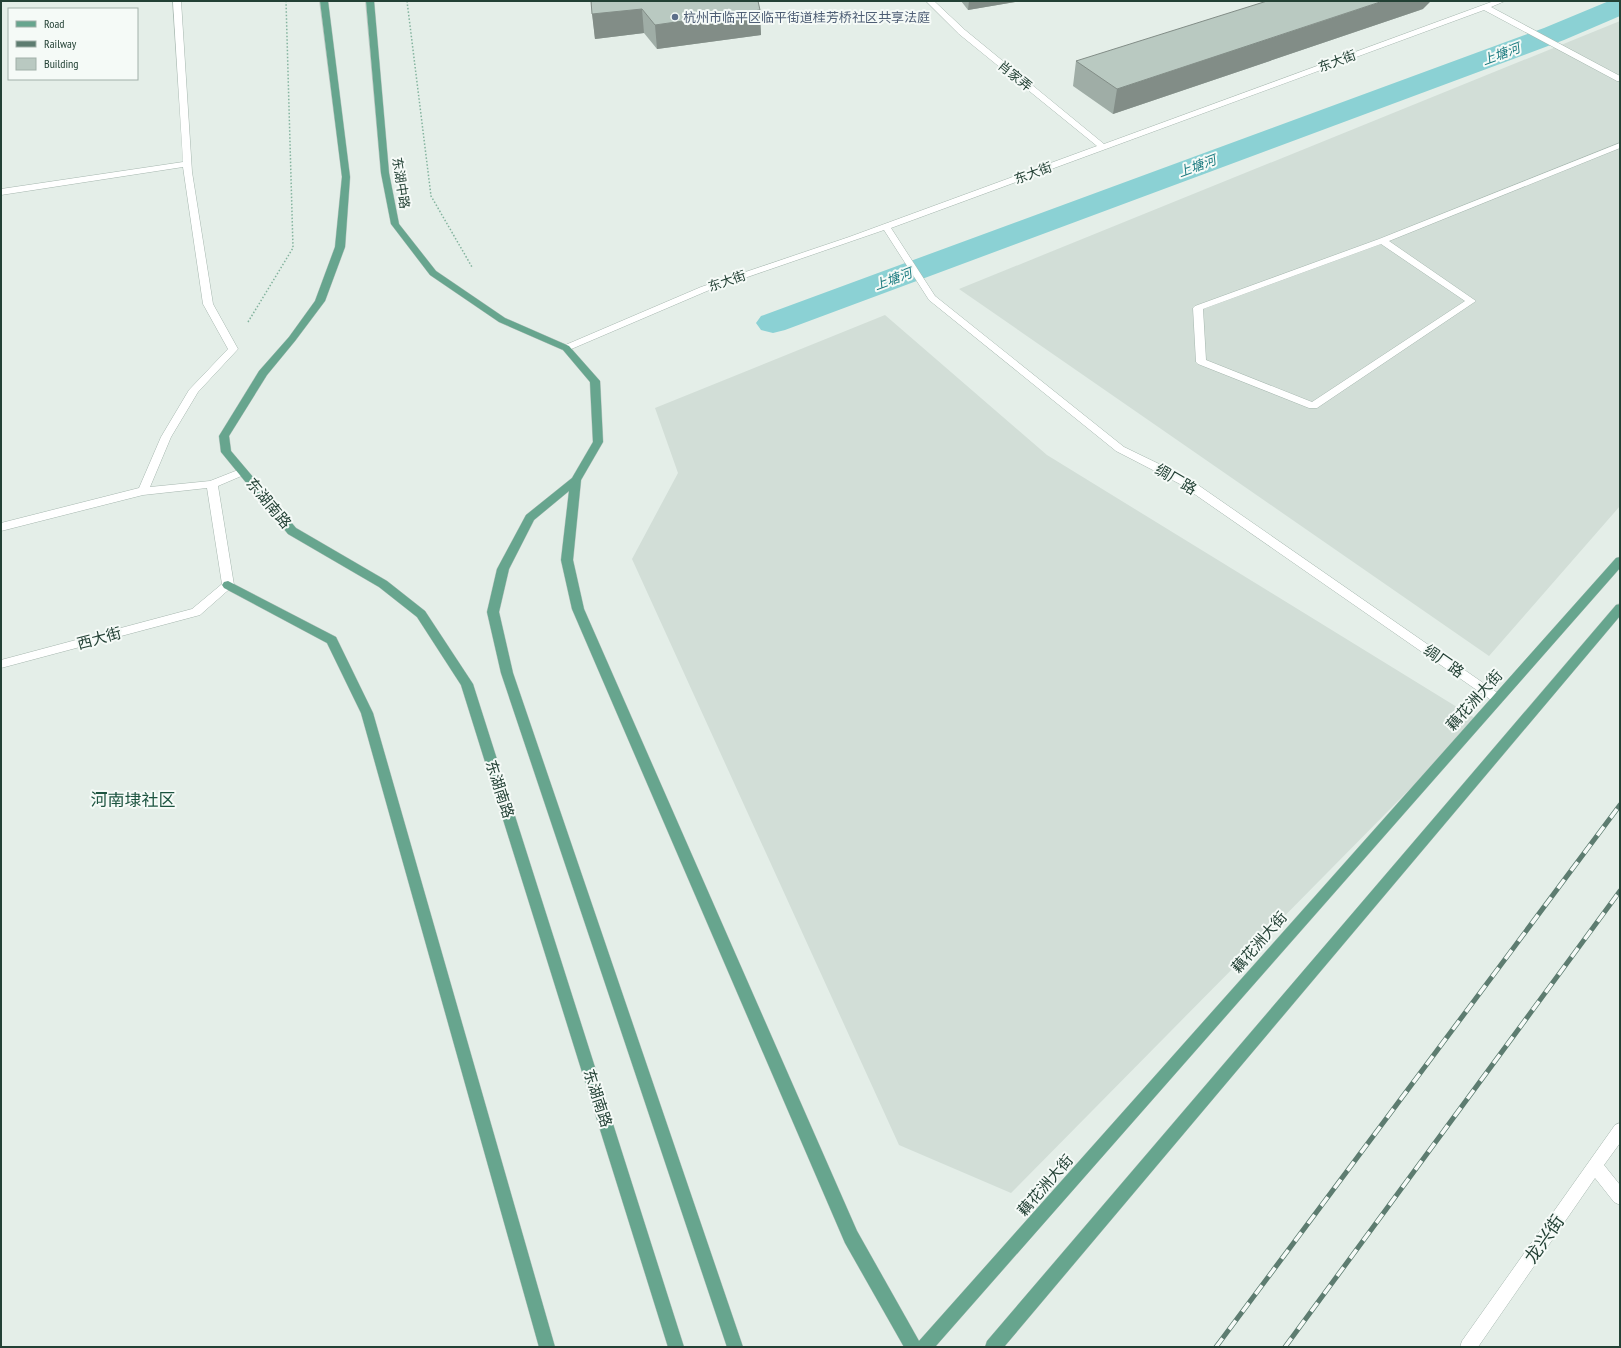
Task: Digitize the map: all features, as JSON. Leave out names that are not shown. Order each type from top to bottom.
[{"type":"main road","name":"东湖南路","points":[[324,1],[346,178],[340,247],[320,301],[292,339],[263,374],[224,436],[226,452],[292,531],[383,584],[421,614],[467,684],[676,1347]]},
{"type":"main road","name":"东湖中路","points":[[370,1],[385,173],[395,224],[432,273],[502,320],[566,348]]},
{"type":"main road","points":[[566,348],[595,381],[598,442],[576,480],[530,518],[503,569],[493,612],[507,673],[734,1347]]},
{"type":"main road","points":[[576,480],[567,560],[578,609],[851,1237],[913,1347]]},
{"type":"main road","name":"藕花洲大街","points":[[924,1347],[1620,561]]},
{"type":"main road","points":[[228,585],[332,640],[367,713],[547,1347]]},
{"type":"main road","points":[[993,1347],[1620,608]]},
{"type":"street","points":[[143,491],[166,437],[194,390],[232,349],[208,304],[188,164],[177,1]]},
{"type":"street","name":"肖家弄","points":[[930,1],[962,32],[1103,147]]},
{"type":"street","name":"东大街","points":[[566,348],[704,289],[886,226],[1500,1]]},
{"type":"street","points":[[1485,7],[1620,79]]},
{"type":"street","points":[[1382,241],[1471,301],[1313,406],[1201,362],[1198,308],[1382,241],[1620,145]]},
{"type":"street","points":[[1,192],[188,164]]},
{"type":"street","name":"绸厂路","points":[[886,226],[932,298],[1120,449],[1184,481],[1498,699]]},
{"type":"street","points":[[1,527],[143,491],[212,484],[242,472]]},
{"type":"street","points":[[212,484],[228,585]]},
{"type":"street","name":"西大街","points":[[1,664],[196,612],[228,585]]},
{"type":"street","name":"龙兴街","points":[[1468,1347],[1620,1130]]},
{"type":"street","points":[[1595,1166],[1620,1197]]},
{"type":"path","points":[[232,349],[293,248],[286,1]]},
{"type":"path","points":[[407,1],[431,196],[474,272]]},
{"type":"shaded area","points":[[1620,21],[1620,506],[1489,656],[959,289]]},
{"type":"shaded area","points":[[885,315],[1047,455],[1478,720],[1011,1193],[899,1145],[632,559],[678,473],[655,408]]},
{"type":"building","points":[[591,1],[758,1],[760,10],[655,25],[642,9],[592,14]]},
{"type":"building","points":[[1267,1],[1383,1],[1117,89],[1076,61]]},
{"type":"waterway","name":"上塘河","points":[[773,323],[1554,34],[1620,6]]},
{"type":"railway","points":[[1216,1347],[1620,805]]},
{"type":"railway","points":[[1285,1347],[1620,891]]},
{"type":"place","name":"杭州市临平区临平街道桂芳桥社区共享法庭","points":[[675,17]]},
{"type":"district","name":"河南埭社区","points":[[133,800]]}]
